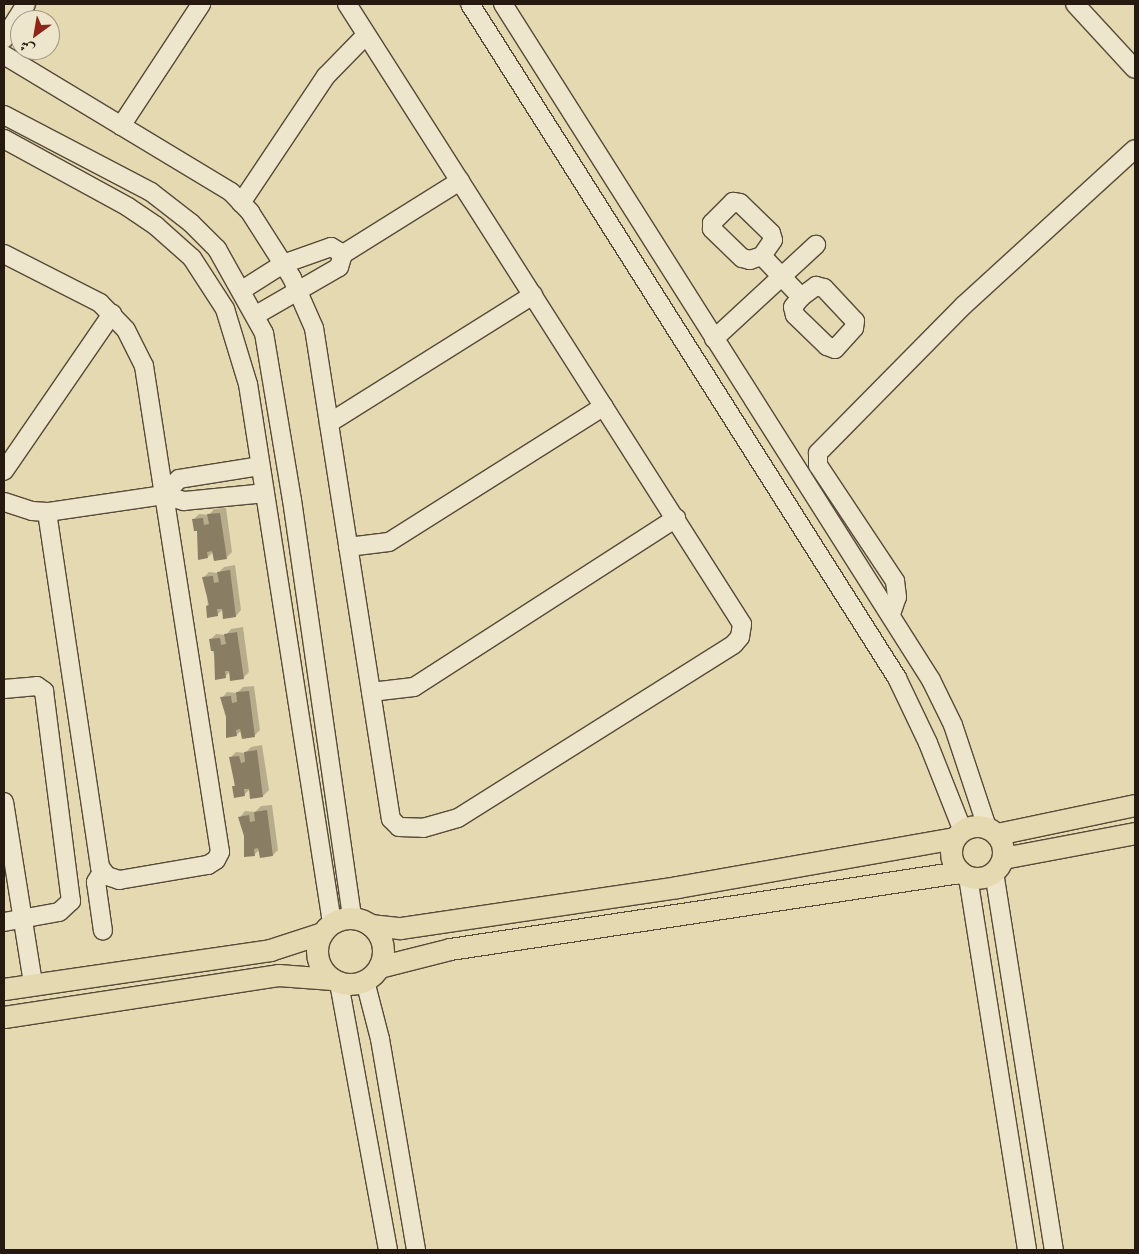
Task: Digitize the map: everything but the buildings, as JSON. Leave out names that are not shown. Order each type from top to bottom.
[{"type":"main road","points":[[4,989],[270,950],[327,928],[361,922],[400,928],[668,888],[958,834],[971,826],[992,831],[1135,805]]},
{"type":"main road","points":[[992,831],[1002,842],[999,865]]},
{"type":"main road","points":[[4,1018],[278,975],[356,984],[372,974],[450,949],[964,874],[977,878],[999,865],[1135,833]]},
{"type":"main road","points":[[958,834],[951,856],[964,874]]},
{"type":"main road","points":[[361,922],[381,940],[382,958],[372,974]]},
{"type":"main road","points":[[327,928],[316,953],[324,972],[335,981]]},
{"type":"street","points":[[4,40],[26,4]]},
{"type":"street","points":[[121,126],[201,4]]},
{"type":"street","points":[[4,55],[231,192],[283,264],[314,328],[371,692],[394,824],[404,828],[423,828],[458,818],[734,644],[740,637],[742,624],[347,4]]},
{"type":"street","points":[[470,4],[897,678],[928,743],[958,834]]},
{"type":"street","points":[[503,4],[890,614],[954,725],[992,831]]},
{"type":"street","points":[[1075,4],[1135,69]]},
{"type":"street","points":[[240,203],[326,76],[366,35]]},
{"type":"street","points":[[4,115],[151,192],[191,222],[217,250],[256,315],[271,360],[318,680],[361,922]]},
{"type":"street","points":[[4,139],[128,207],[175,242],[192,258],[217,293],[243,361],[266,493],[296,680],[327,928]]},
{"type":"street","points":[[890,614],[897,597],[896,584],[818,465],[820,448],[964,305],[1135,149]]},
{"type":"street","points":[[106,196],[117,175]]},
{"type":"street","points":[[256,315],[296,289],[339,267],[343,254],[460,180]]},
{"type":"street","points":[[714,339],[816,245]]},
{"type":"street","points":[[242,290],[283,264],[331,247],[343,254]]},
{"type":"street","points":[[5,256],[100,303],[126,330],[144,366],[220,852],[212,863],[119,880],[102,872],[98,862],[48,512]]},
{"type":"street","points":[[762,256],[801,297]]},
{"type":"street","points":[[329,423],[533,295]]},
{"type":"street","points":[[4,471],[112,314]]},
{"type":"street","points":[[348,548],[388,542],[604,406]]},
{"type":"street","points":[[164,495],[179,479],[260,466]]},
{"type":"street","points":[[4,502],[16,508],[48,512],[164,495],[184,501],[266,493]]},
{"type":"street","points":[[371,692],[414,687],[676,518]]},
{"type":"street","points":[[296,680],[318,680]]},
{"type":"street","points":[[4,689],[37,686],[44,691],[71,901],[59,912],[4,922]]},
{"type":"street","points":[[4,802],[21,919],[33,984]]},
{"type":"street","points":[[999,865],[1054,1250]]},
{"type":"street","points":[[102,872],[96,882],[103,931]]},
{"type":"street","points":[[964,874],[1026,1250]]},
{"type":"street","points":[[372,974],[380,1039],[416,1250]]},
{"type":"street","points":[[335,981],[388,1250]]},
{"type":"street","points":[[379,1197],[406,1192]]}]
